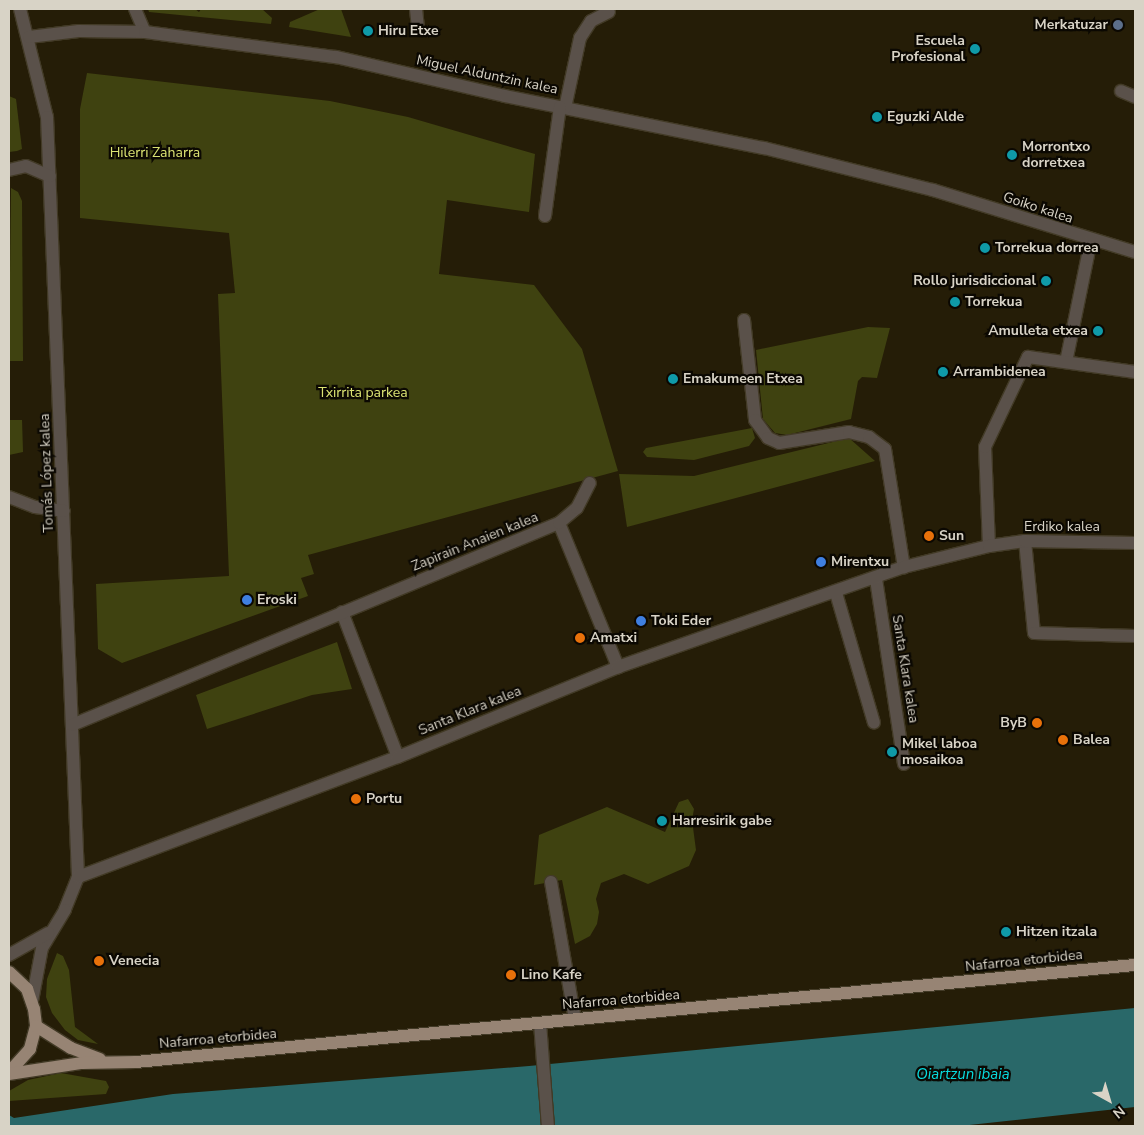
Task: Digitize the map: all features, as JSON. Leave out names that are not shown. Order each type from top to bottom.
[{"type":"main road","name":"Nafarroa etorbidea","points":[[9,1073],[56,1066],[540,1023],[1135,965]]},
{"type":"main road","points":[[9,972],[22,984],[32,1000],[36,1026],[30,1049],[9,1073]]},
{"type":"main road","name":"Nafarroa etorbidea","points":[[36,1026],[71,1048],[109,1062]]},
{"type":"street","name":"Tomás López kalea","points":[[20,9],[29,37],[46,117],[50,176],[78,877],[65,910],[50,932],[36,966],[32,1000]]},
{"type":"street","points":[[135,9],[145,32]]},
{"type":"street","points":[[416,9],[418,29]]},
{"type":"street","points":[[545,216],[562,107],[580,38],[591,21],[609,12]]},
{"type":"street","name":"Miguel Alduntzin kalea","points":[[29,37],[79,31],[145,32],[336,57],[562,107],[764,148],[933,190]]},
{"type":"street","points":[[1120,92],[1135,97]]},
{"type":"street","points":[[9,170],[26,166],[50,176]]},
{"type":"street","name":"Goiko kalea","points":[[933,190],[1135,252]]},
{"type":"street","points":[[1066,362],[1091,240]]},
{"type":"street","points":[[744,320],[755,420],[768,438],[779,443],[849,432],[869,438],[885,449],[904,567]]},
{"type":"street","points":[[989,546],[985,447],[1028,357],[1135,372]]},
{"type":"street","points":[[559,523],[576,508],[590,483]]},
{"type":"street","points":[[9,497],[35,507],[64,511]]},
{"type":"street","name":"Zapirain Anaien kalea","points":[[72,725],[559,523],[618,667]]},
{"type":"street","points":[[1025,541],[1034,634],[1135,636]]},
{"type":"street","name":"Erdiko kalea","points":[[989,546],[1025,541],[1135,543]]},
{"type":"street","name":"Santa Klara kalea","points":[[78,877],[398,757],[618,667],[836,593],[904,567],[989,546]]},
{"type":"street","name":"Santa Klara kalea","points":[[876,579],[904,764]]},
{"type":"street","points":[[836,593],[874,723]]},
{"type":"street","points":[[342,612],[398,757]]},
{"type":"street","points":[[550,882],[575,1019]]},
{"type":"street","name":"Tomás López kalea","points":[[9,956],[50,932]]},
{"type":"street","points":[[540,1023],[548,1126]]},
{"type":"green space","points":[[148,9],[195,9],[199,12],[201,9],[262,9],[272,18],[271,24],[149,12]]},
{"type":"green space","points":[[320,9],[341,9],[351,37],[289,27],[290,22]]},
{"type":"green space","name":"Txirrita parkea","points":[[87,73],[330,101],[408,117],[535,154],[529,212],[447,200],[439,274],[534,285],[582,349],[618,471],[308,555],[314,574],[301,578],[308,596],[122,663],[98,649],[96,584],[229,576],[218,294],[235,293],[229,233],[80,218],[80,109]]},
{"type":"green space","points":[[9,96],[16,99],[22,149],[9,152]]},
{"type":"green space","points":[[11,188],[18,192],[22,201],[23,361],[9,361]]},
{"type":"green space","points":[[868,327],[890,328],[877,378],[862,377],[858,381],[851,419],[787,435],[775,433],[763,419],[756,350]]},
{"type":"green space","points":[[9,420],[22,420],[23,452],[9,455]]},
{"type":"green space","points":[[752,428],[755,438],[749,446],[694,460],[647,457],[643,452],[646,448]]},
{"type":"green space","points":[[849,438],[875,461],[627,527],[619,474],[694,476]]},
{"type":"green space","points":[[337,642],[352,689],[312,695],[207,729],[196,695]]},
{"type":"green space","points":[[688,799],[694,809],[692,820],[696,850],[689,866],[648,884],[624,874],[601,883],[596,899],[599,912],[597,924],[590,936],[575,944],[562,880],[534,885],[539,835],[607,807],[665,832],[679,802]]},
{"type":"green space","points":[[57,953],[63,956],[69,970],[75,1027],[98,1044],[78,1040],[65,1030],[52,1013],[46,997],[47,979]]},
{"type":"green space","points":[[61,1073],[106,1081],[109,1087],[106,1094],[9,1101],[9,1091],[28,1080]]},
{"type":"water","name":"Oiartzun ibaia","points":[[1135,1008],[1135,1107],[960,1126],[9,1126],[9,1115],[14,1118],[173,1094],[529,1066]]},
{"type":"place","name":"Merkatuzar","points":[[1118,25]]},
{"type":"place","name":"Hiru Etxe","points":[[368,31]]},
{"type":"place","name":"Escuela Profesional","points":[[975,49]]},
{"type":"place","name":"Eguzki Alde","points":[[877,117]]},
{"type":"place","name":"Morrontxo dorretxea","points":[[1012,155]]},
{"type":"place","name":"Torrekua dorrea","points":[[985,248]]},
{"type":"place","name":"Rollo jurisdiccional","points":[[1046,281]]},
{"type":"place","name":"Torrekua","points":[[955,302]]},
{"type":"place","name":"Amulleta etxea","points":[[1098,331]]},
{"type":"place","name":"Arrambidenea","points":[[943,372]]},
{"type":"place","name":"Emakumeen Etxea","points":[[673,379]]},
{"type":"place","name":"Sun","points":[[929,536]]},
{"type":"place","name":"Mirentxu","points":[[821,562]]},
{"type":"place","name":"Eroski","points":[[247,600]]},
{"type":"place","name":"Toki Eder","points":[[641,621]]},
{"type":"place","name":"Amatxi","points":[[580,638]]},
{"type":"place","name":"ByB","points":[[1037,723]]},
{"type":"place","name":"Balea","points":[[1063,740]]},
{"type":"place","name":"Mikel laboa mosaikoa","points":[[892,752]]},
{"type":"place","name":"Portu","points":[[356,799]]},
{"type":"place","name":"Harresirik gabe","points":[[662,821]]},
{"type":"place","name":"Hitzen itzala","points":[[1006,932]]},
{"type":"place","name":"Venecia","points":[[99,961]]},
{"type":"place","name":"Lino Kafe","points":[[511,975]]},
{"type":"park label","name":"Hilerri Zaharra","points":[[155,153]]}]
